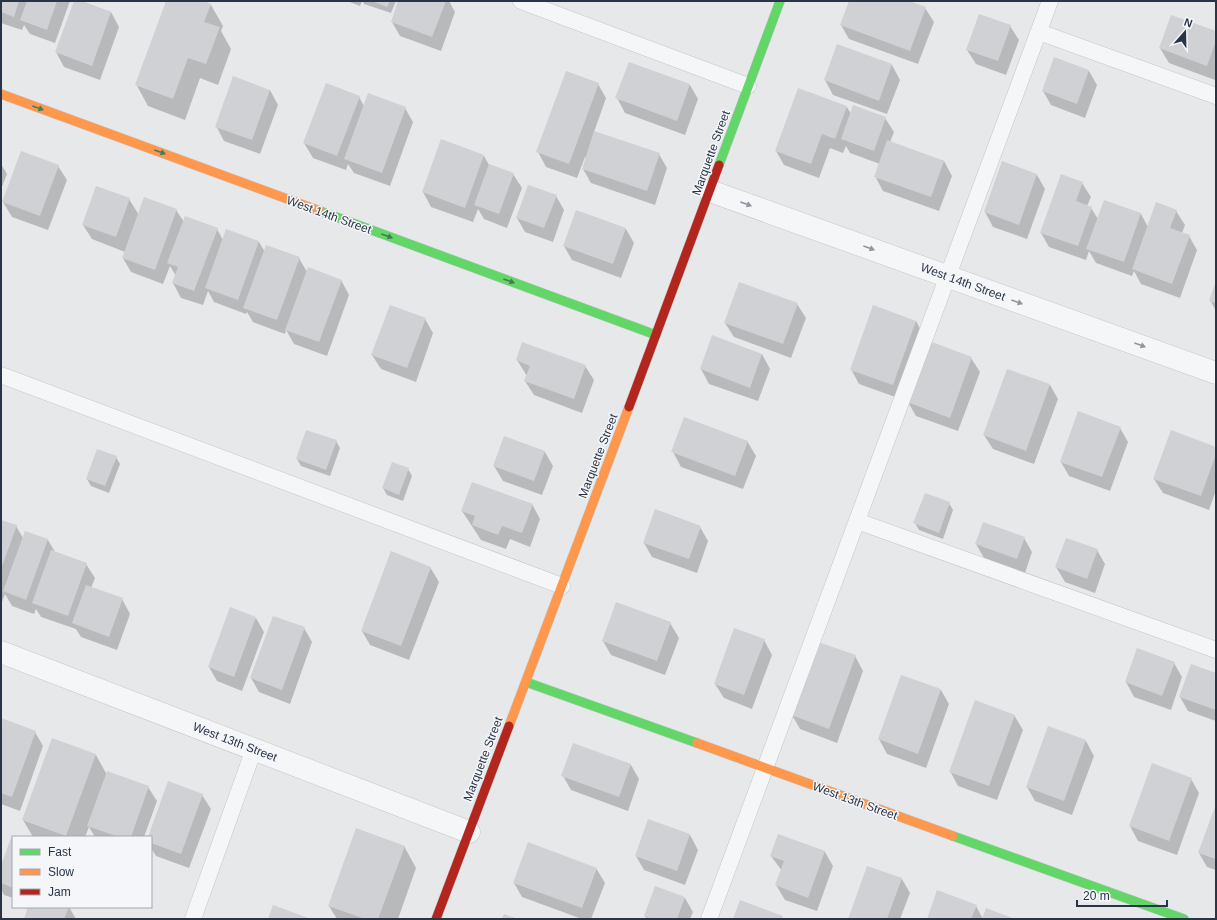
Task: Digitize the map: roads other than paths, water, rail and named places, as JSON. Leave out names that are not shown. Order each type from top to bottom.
[{"type":"street","name":"Marquette Street","points":[[436,919],[780,1]]},
{"type":"street","name":"West 14th Street","points":[[1,94],[656,335]]},
{"type":"street","name":"West 14th Street","points":[[710,191],[1216,373]]},
{"type":"street","name":"West 13th Street","points":[[1,652],[469,832]]},
{"type":"street","name":"West 13th Street","points":[[526,682],[1184,919]]},
{"type":"lane","points":[[521,1],[748,86]]},
{"type":"lane","points":[[710,919],[1050,1]]},
{"type":"lane","points":[[1039,32],[1216,96]]},
{"type":"lane","points":[[1,375],[562,586]]},
{"type":"lane","points":[[857,521],[1216,650]]},
{"type":"lane","points":[[193,919],[254,749]]}]
